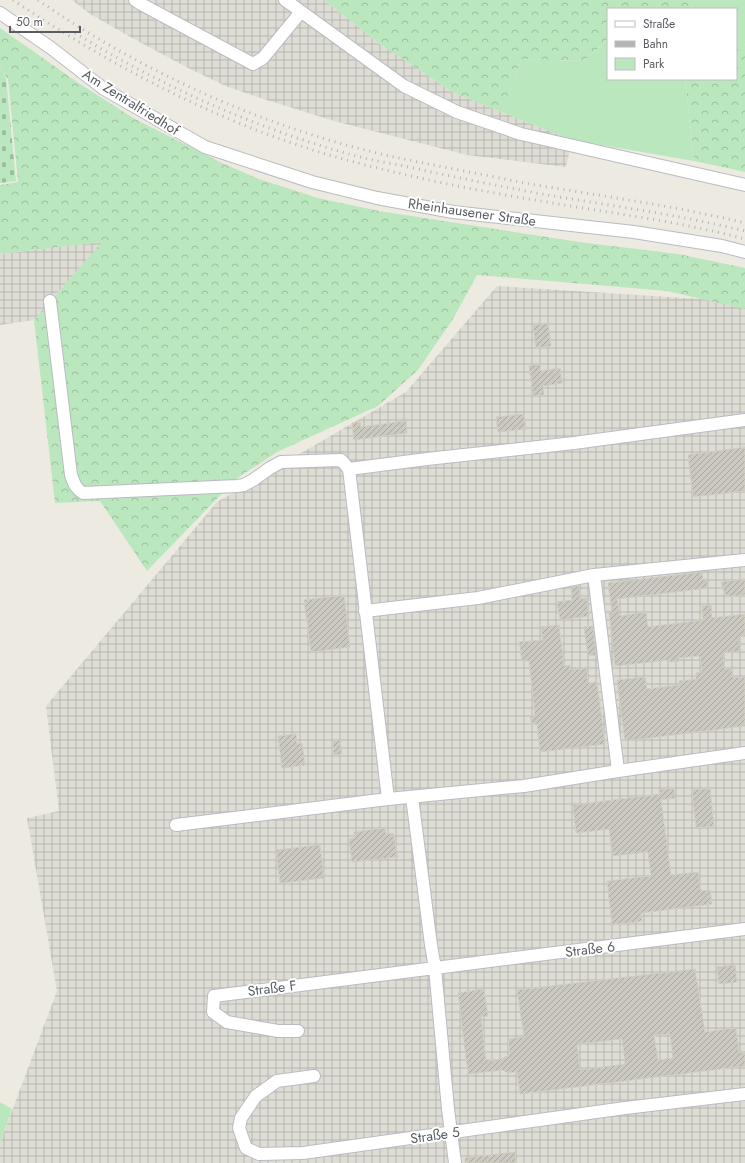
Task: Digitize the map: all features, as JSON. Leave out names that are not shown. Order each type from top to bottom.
[{"type":"street","points":[[135,0],[253,64],[263,58],[300,12]]},
{"type":"street","points":[[284,0],[404,86],[457,112],[521,134],[745,185]]},
{"type":"street","name":"Am Zentralfriedhof","points":[[0,13],[51,48],[104,89],[205,147]]},
{"type":"street","name":"Rheinhausener Straße","points":[[205,147],[312,182],[377,198],[453,212],[634,232],[722,246],[745,252]]},
{"type":"street","points":[[50,301],[71,475],[77,490],[83,493],[237,486],[244,485],[281,462],[341,460],[349,470],[388,799]]},
{"type":"street","points":[[349,470],[426,459],[574,443],[745,420]]},
{"type":"street","points":[[365,611],[478,598],[594,575],[745,560]]},
{"type":"street","points":[[594,575],[618,771]]},
{"type":"street","points":[[176,825],[412,796],[524,786],[745,753]]},
{"type":"street","points":[[412,796],[431,945],[436,968],[455,1163]]},
{"type":"street","name":"Straße 6","points":[[436,968],[745,929]]},
{"type":"street","name":"Straße F","points":[[298,1031],[278,1031],[227,1022],[213,1012],[214,996],[436,968]]},
{"type":"street","name":"Straße 5","points":[[314,1076],[277,1081],[256,1096],[241,1118],[239,1128],[246,1148],[260,1154],[304,1158],[451,1133],[625,1108],[745,1094]]},
{"type":"shaded area","points":[[72,0],[324,0],[380,44],[454,93],[572,140],[566,167],[467,155],[334,121],[228,87],[190,69],[134,39],[90,14]]},
{"type":"shaded area","points":[[102,242],[34,320],[0,325],[0,254]]},
{"type":"shaded area","points":[[497,286],[717,300],[745,308],[745,1163],[0,1163],[0,1143],[57,991],[27,818],[59,811],[46,706],[217,502],[406,392]]},
{"type":"green space","points":[[324,0],[684,0],[695,8],[607,8],[607,40],[584,61],[521,59],[502,112],[454,93],[380,44]]},
{"type":"green space","points":[[684,0],[745,0],[745,45],[737,40],[737,8],[695,8]]},
{"type":"green space","points":[[0,28],[77,82],[135,119],[222,163],[259,179],[318,198],[379,211],[579,242],[678,254],[745,268],[745,309],[667,291],[477,275],[453,319],[418,370],[378,406],[277,452],[236,479],[147,571],[100,501],[55,503],[34,320],[102,242],[0,254],[0,185],[18,182],[8,79],[0,67]]},
{"type":"green space","points":[[607,40],[607,80],[685,80],[694,161],[572,140],[502,112],[521,59],[584,61]]},
{"type":"green space","points":[[737,40],[745,45],[745,172],[694,161],[685,80],[737,80]]},
{"type":"green space","points":[[0,67],[6,77],[16,181],[0,183]]},
{"type":"green space","points":[[0,1102],[12,1109],[0,1143]]},
{"type":"building","points":[[548,323],[551,346],[536,348],[533,325]]},
{"type":"building","points":[[540,364],[541,371],[560,368],[562,383],[543,386],[544,395],[533,396],[529,366]]},
{"type":"building","points":[[524,414],[526,429],[498,432],[496,417]]},
{"type":"building","points":[[406,421],[407,433],[354,440],[352,423],[360,422],[361,427]]},
{"type":"building","points":[[745,447],[745,491],[693,497],[688,455]]},
{"type":"building","points":[[702,572],[703,580],[707,579],[708,588],[617,599],[620,616],[646,612],[648,627],[703,620],[702,606],[711,605],[712,618],[745,614],[745,636],[739,637],[741,651],[723,653],[725,669],[732,669],[733,678],[745,677],[745,726],[625,741],[617,680],[645,677],[647,689],[679,685],[679,681],[696,679],[696,673],[702,672],[700,657],[697,656],[679,658],[679,661],[670,662],[670,660],[615,666],[609,613],[612,612],[608,583]]},
{"type":"building","points":[[745,579],[745,595],[730,597],[724,593],[721,582]]},
{"type":"building","points":[[579,586],[580,599],[587,598],[589,616],[560,620],[557,602],[572,600],[571,587]]},
{"type":"building","points":[[344,595],[350,647],[311,652],[304,600]]},
{"type":"building","points":[[559,625],[564,666],[570,665],[570,670],[587,668],[588,683],[597,682],[605,744],[540,752],[537,724],[532,725],[530,716],[535,715],[529,661],[522,661],[519,642],[543,640],[541,627]]},
{"type":"building","points":[[593,626],[596,655],[588,656],[584,627]]},
{"type":"building","points":[[296,734],[297,744],[302,743],[305,765],[282,768],[278,736]]},
{"type":"building","points":[[340,740],[342,754],[334,755],[332,741]]},
{"type":"building","points":[[674,788],[675,798],[661,800],[671,875],[698,872],[701,891],[710,890],[712,904],[641,913],[642,921],[612,925],[607,881],[651,876],[648,852],[612,856],[609,829],[576,833],[573,805],[660,794],[659,790]]},
{"type":"building","points":[[710,788],[714,826],[696,828],[692,790]]},
{"type":"building","points":[[385,828],[386,834],[393,833],[398,857],[352,862],[349,839],[355,838],[354,832]]},
{"type":"building","points":[[320,845],[324,878],[280,883],[276,850]]},
{"type":"building","points":[[735,965],[737,982],[719,984],[717,967]]},
{"type":"building","points":[[695,969],[705,1032],[736,1028],[739,1053],[745,1052],[745,1066],[520,1094],[517,1072],[508,1073],[503,1070],[468,1074],[458,993],[484,989],[488,1016],[481,1017],[486,1060],[493,1059],[493,1062],[510,1055],[508,1039],[524,1037],[517,990]],"holes":[[[670,1034],[673,1058],[658,1060],[654,1035]],[[622,1039],[625,1064],[580,1070],[577,1044]]]},
{"type":"building","points":[[515,1152],[516,1163],[465,1163],[465,1158]]},
{"type":"railway","points":[[13,0],[94,51],[179,96],[222,116],[312,150],[381,169],[449,184],[669,222],[745,239]]},
{"type":"railway","points":[[38,0],[113,47],[153,69],[234,106],[318,137],[412,161],[527,184],[672,207],[745,223]]},
{"type":"railway","points":[[75,33],[108,53],[177,89],[249,120],[322,146],[368,159],[468,180],[547,195],[671,215],[745,231]]}]
